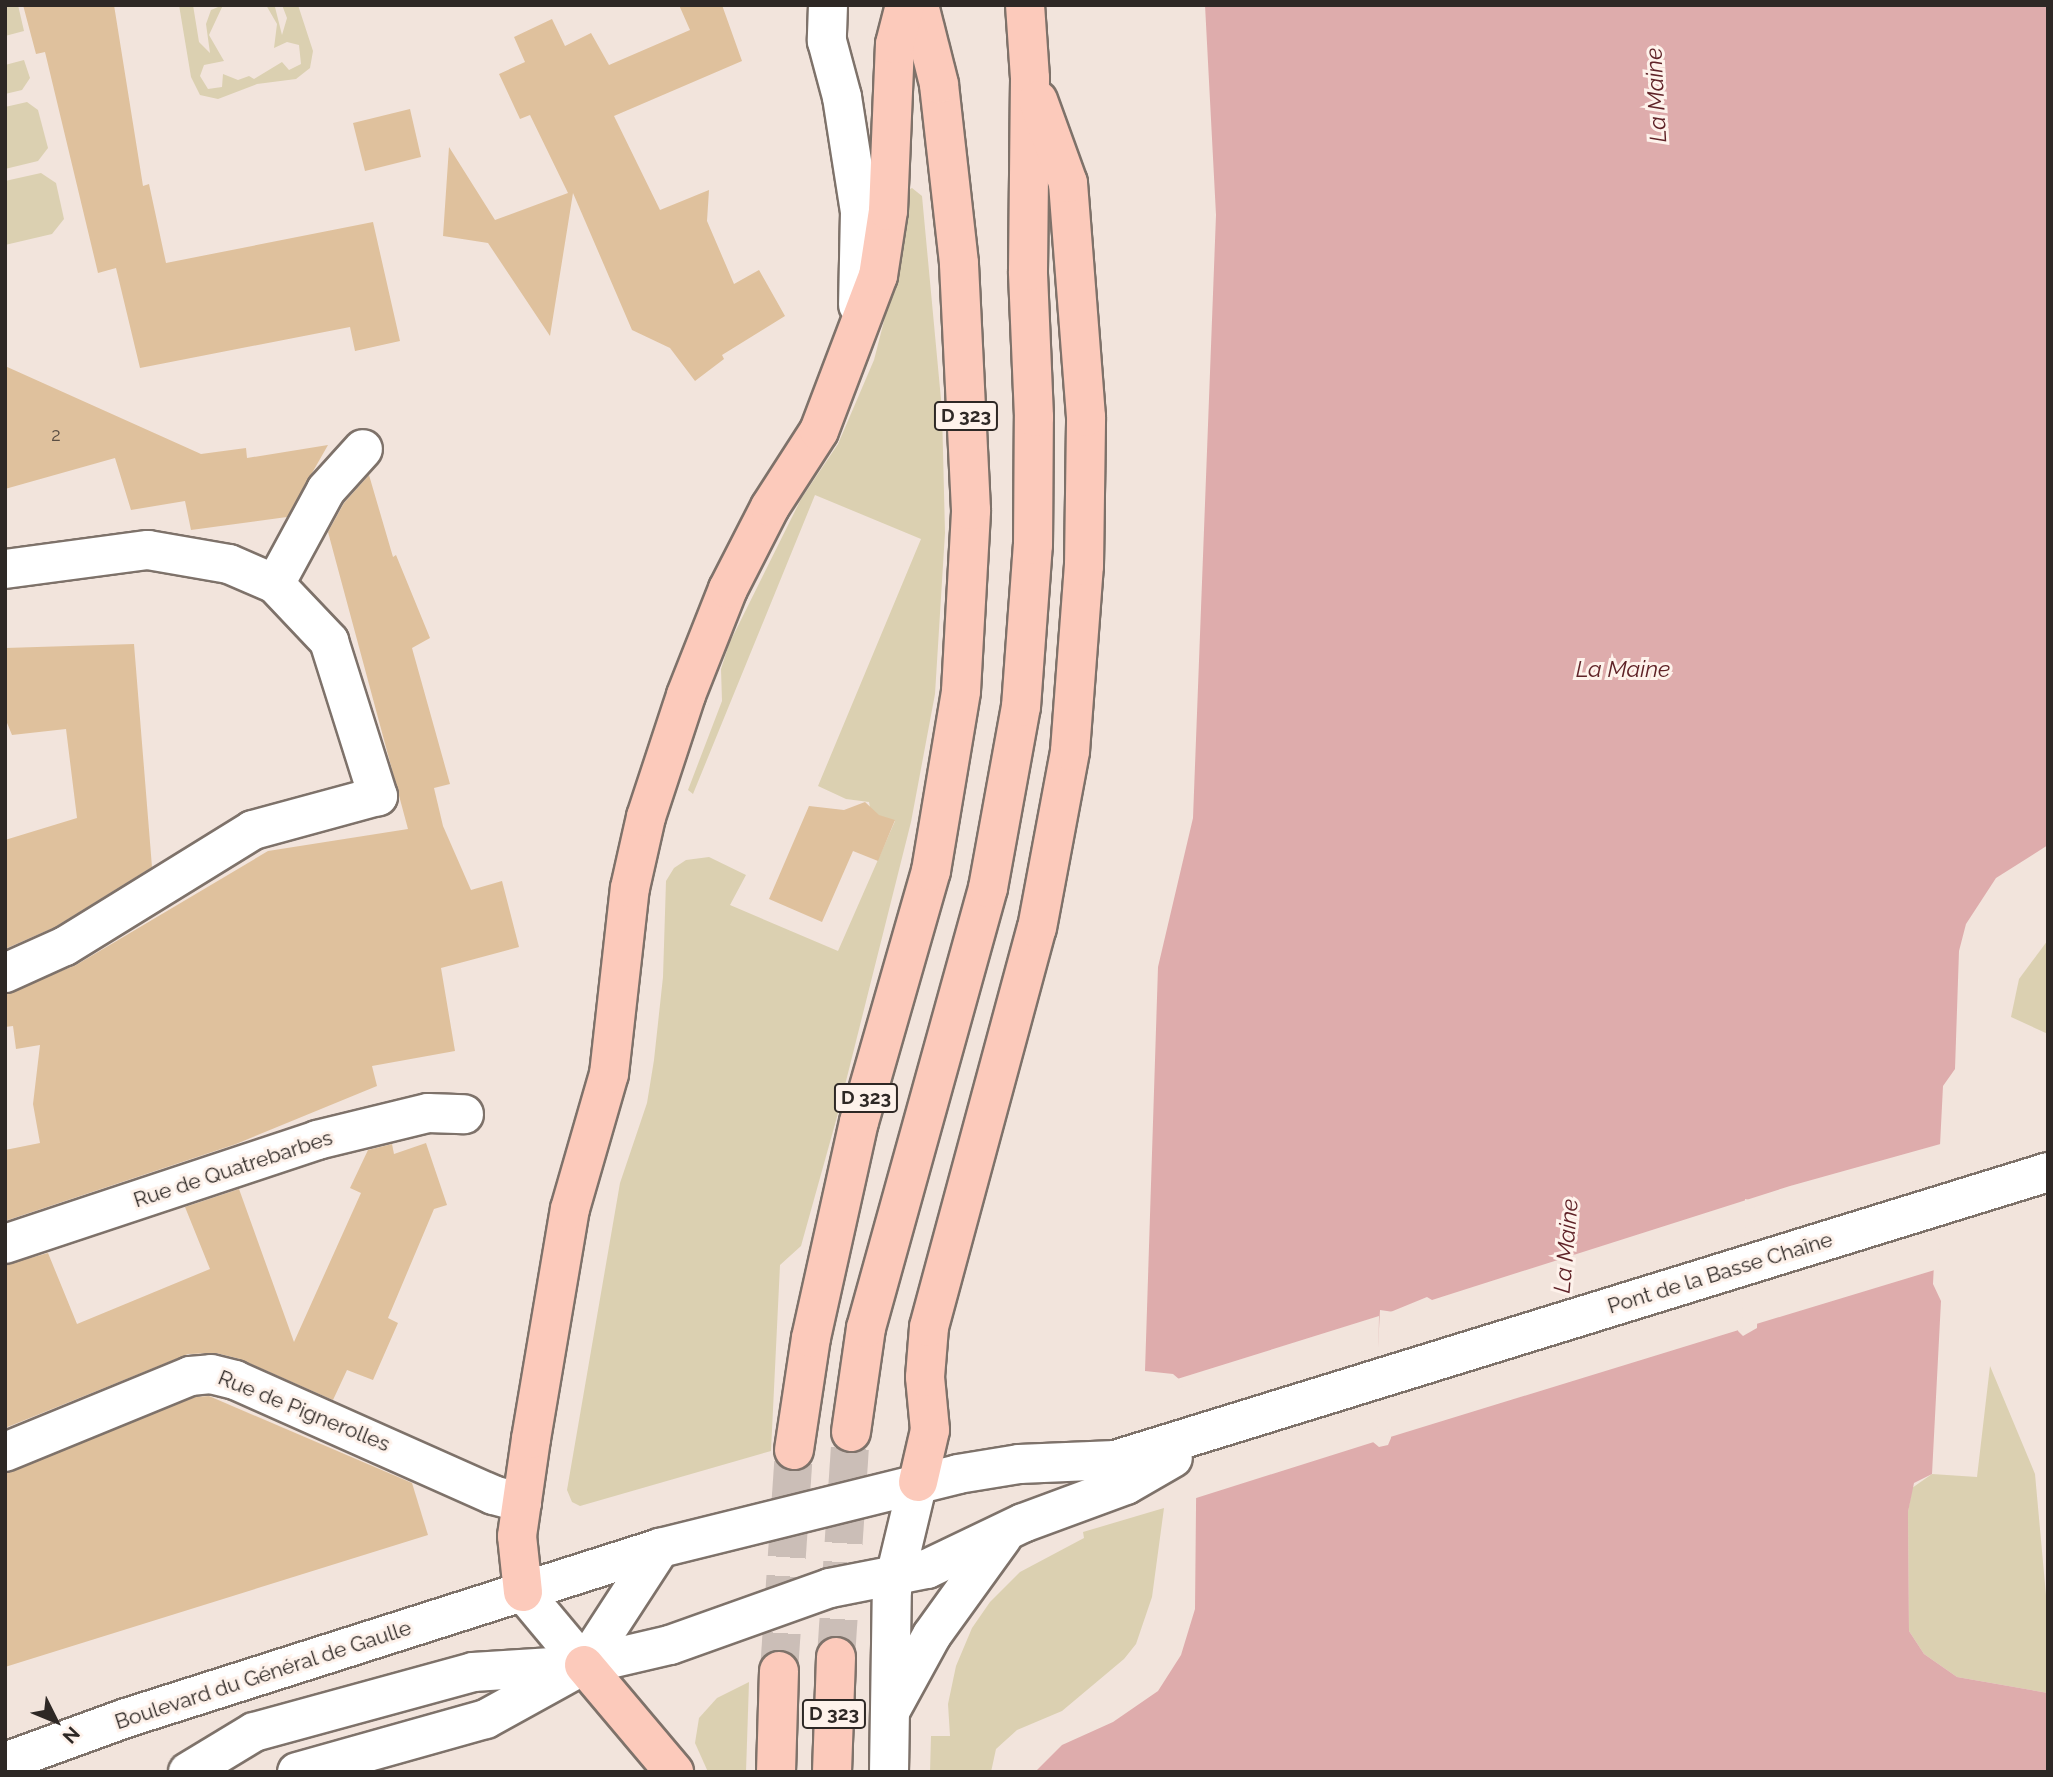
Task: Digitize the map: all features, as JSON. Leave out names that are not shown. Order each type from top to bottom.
[{"type":"highway","points":[[523,1592],[517,1536],[522,1503],[570,1209],[609,1074],[630,888],[646,817],[686,695],[728,589],[770,507],[818,431],[878,276],[888,211],[895,44],[905,5]]},
{"type":"highway","name":"D 323","points":[[794,1450],[811,1338],[859,1122],[931,872],[961,691],[971,510],[959,263],[939,84],[919,5]]},
{"type":"highway","name":"D 323","points":[[851,1432],[866,1328],[988,888],[1021,707],[1033,545],[1030,78],[1025,5]]},
{"type":"highway","points":[[918,1482],[930,1430],[925,1377],[929,1327],[1037,928],[1070,751],[1084,566],[1086,417],[1079,278],[1069,183],[1030,78]]},
{"type":"highway","name":"D 323","points":[[832,1772],[836,1657]]},
{"type":"highway","points":[[584,1665],[674,1772]]},
{"type":"highway","name":"D 323","points":[[776,1772],[779,1671]]},
{"type":"main road","points":[[828,23],[842,97],[862,236],[854,342]]},
{"type":"main road","points":[[275,584],[326,490],[363,449]]},
{"type":"main road","points":[[5,569],[148,550],[229,564],[275,584],[312,619],[334,652],[355,735],[378,796],[253,830],[65,946],[5,972]]},
{"type":"main road","name":"Rue de Quatrebarbes","points":[[5,1244],[317,1140],[428,1113],[464,1114]]},
{"type":"main road","name":"Pont de la Basse Chaîne","points":[[958,1474],[1019,1464],[1115,1460],[2048,1172]]},
{"type":"main road","name":"Rue de Pignerolles","points":[[5,1452],[190,1376],[211,1374],[235,1380],[493,1495],[522,1503]]},
{"type":"main road","name":"Pont de la Basse Chaîne","points":[[894,1576],[957,1557],[1011,1529],[1126,1485],[1232,1424]]},
{"type":"main road","name":"Boulevard du Général de Gaulle","points":[[5,1762],[126,1718],[660,1548],[958,1474]]},
{"type":"main road","points":[[889,1772],[894,1576],[918,1482]]},
{"type":"main road","points":[[891,1711],[956,1601],[1011,1529]]},
{"type":"main road","points":[[297,1772],[485,1719],[584,1665],[660,1548]]},
{"type":"main road","points":[[188,1772],[254,1732],[459,1676],[584,1665],[670,1645],[830,1588],[894,1576]]},
{"type":"main road","points":[[523,1592],[584,1665]]},
{"type":"shaded area","points":[[5,5],[18,5],[24,31],[5,36]]},
{"type":"shaded area","points":[[179,5],[193,5],[199,42],[210,53],[206,24],[211,10],[223,5],[209,35],[224,61],[204,65],[200,76],[208,89],[222,87],[223,74],[238,80],[249,76],[254,79],[282,62],[289,70],[301,64],[299,45],[287,42],[274,48],[277,24],[266,5],[275,7],[282,35],[287,18],[282,5],[298,5],[313,51],[310,68],[296,79],[257,84],[218,99],[200,95],[191,77]]},
{"type":"shaded area","points":[[24,60],[30,78],[22,90],[5,94],[5,65]]},
{"type":"shaded area","points":[[27,102],[38,110],[48,148],[38,161],[5,169],[5,107]]},
{"type":"shaded area","points":[[41,173],[56,183],[64,219],[52,234],[5,245],[5,181]]},
{"type":"shaded area","points":[[912,188],[922,196],[942,410],[945,533],[935,694],[911,822],[837,1117],[801,1246],[780,1265],[771,1451],[580,1506],[572,1502],[567,1490],[620,1183],[647,1103],[654,1060],[663,977],[666,881],[674,868],[686,860],[709,857],[746,875],[730,905],[838,951],[895,821],[871,813],[869,802],[846,799],[818,786],[921,539],[815,495],[693,794],[688,790],[722,701],[721,669],[729,644],[801,499],[838,444],[874,360],[895,278],[906,191]]},
{"type":"shaded area","points":[[2048,940],[2048,1034],[2011,1017],[2019,979]]},
{"type":"shaded area","points":[[1990,1366],[2035,1474],[2048,1617],[2048,1693],[1957,1677],[1924,1654],[1909,1631],[1908,1512],[1912,1488],[1932,1474],[1977,1477]]},
{"type":"shaded area","points":[[1164,1508],[1152,1597],[1136,1644],[1124,1659],[1062,1711],[1017,1730],[996,1749],[991,1772],[930,1772],[931,1736],[950,1736],[948,1704],[956,1666],[972,1628],[990,1602],[1020,1572],[1084,1538],[1083,1532]]},
{"type":"shaded area","points":[[749,1682],[746,1772],[708,1772],[695,1743],[699,1718],[717,1698]]},
{"type":"water","name":"La Maine","points":[[1205,5],[2048,5],[2048,845],[1996,878],[1966,924],[1959,951],[1955,1069],[1943,1086],[1933,1284],[1941,1301],[1932,1474],[1914,1483],[1908,1512],[1909,1631],[1924,1654],[1957,1677],[2048,1693],[2048,1772],[1035,1772],[1062,1745],[1113,1722],[1158,1691],[1181,1655],[1195,1609],[1197,1406],[1193,1391],[1173,1374],[1145,1371],[1158,967],[1193,818],[1216,215]],"holes":[[[1745,1199],[1759,1202],[1757,1328],[1743,1336],[1738,1331]],[[1380,1310],[1394,1312],[1391,1438],[1388,1445],[1379,1447],[1373,1442]]]},
{"type":"pier","points":[[1944,1143],[1938,1269],[1753,1325],[1755,1203],[1746,1203],[1742,1329],[1387,1438],[1388,1313],[1427,1297],[1432,1300],[1790,1186]]},
{"type":"pier","points":[[1379,1316],[1377,1441],[1193,1499],[1194,1406],[1190,1393],[1174,1380]]},
{"type":"building","points":[[23,5],[114,5],[143,186],[149,184],[166,263],[373,222],[400,341],[355,351],[350,327],[140,368],[116,268],[98,273],[45,52],[36,54]]},
{"type":"building","points":[[679,5],[722,5],[742,61],[614,116],[660,210],[709,190],[707,221],[734,284],[759,270],[785,316],[722,355],[724,359],[695,381],[670,348],[632,330],[573,193],[550,336],[488,243],[443,236],[449,147],[495,220],[568,193],[530,115],[520,119],[499,74],[525,62],[514,37],[552,19],[565,46],[591,33],[609,65],[690,30]]},
{"type":"building","points":[[410,109],[421,157],[365,171],[353,123]]},
{"type":"building","points":[[5,366],[201,454],[246,448],[247,458],[328,445],[287,517],[191,530],[185,501],[131,510],[115,458],[5,489]]},
{"type":"building","points":[[369,475],[393,557],[396,555],[430,638],[412,648],[450,784],[434,788],[443,826],[471,890],[502,881],[519,947],[441,968],[455,1051],[372,1066],[377,1086],[236,1144],[5,1221],[5,1150],[40,1143],[33,1104],[40,1045],[16,1049],[13,1026],[5,1027],[5,994],[76,965],[268,851],[408,829],[328,532],[344,503]]},
{"type":"building","points":[[134,644],[152,867],[55,927],[5,949],[5,840],[77,818],[66,729],[12,735],[5,718],[5,648]]},
{"type":"building","points":[[865,802],[879,815],[895,820],[878,861],[853,851],[822,922],[769,899],[809,806],[844,810]]},
{"type":"building","points":[[426,1143],[447,1205],[434,1209],[388,1318],[398,1323],[373,1380],[347,1370],[333,1400],[240,1359],[216,1353],[188,1354],[5,1428],[5,1265],[48,1253],[77,1324],[210,1269],[185,1207],[239,1189],[294,1342],[361,1193],[350,1188],[368,1150],[392,1144],[394,1154]]},
{"type":"building","points":[[209,1396],[412,1483],[428,1535],[5,1667],[5,1473],[195,1397]]},
{"type":"tunnel","points":[[836,1657],[851,1432]]},
{"type":"tunnel","points":[[779,1671],[794,1450]]}]
